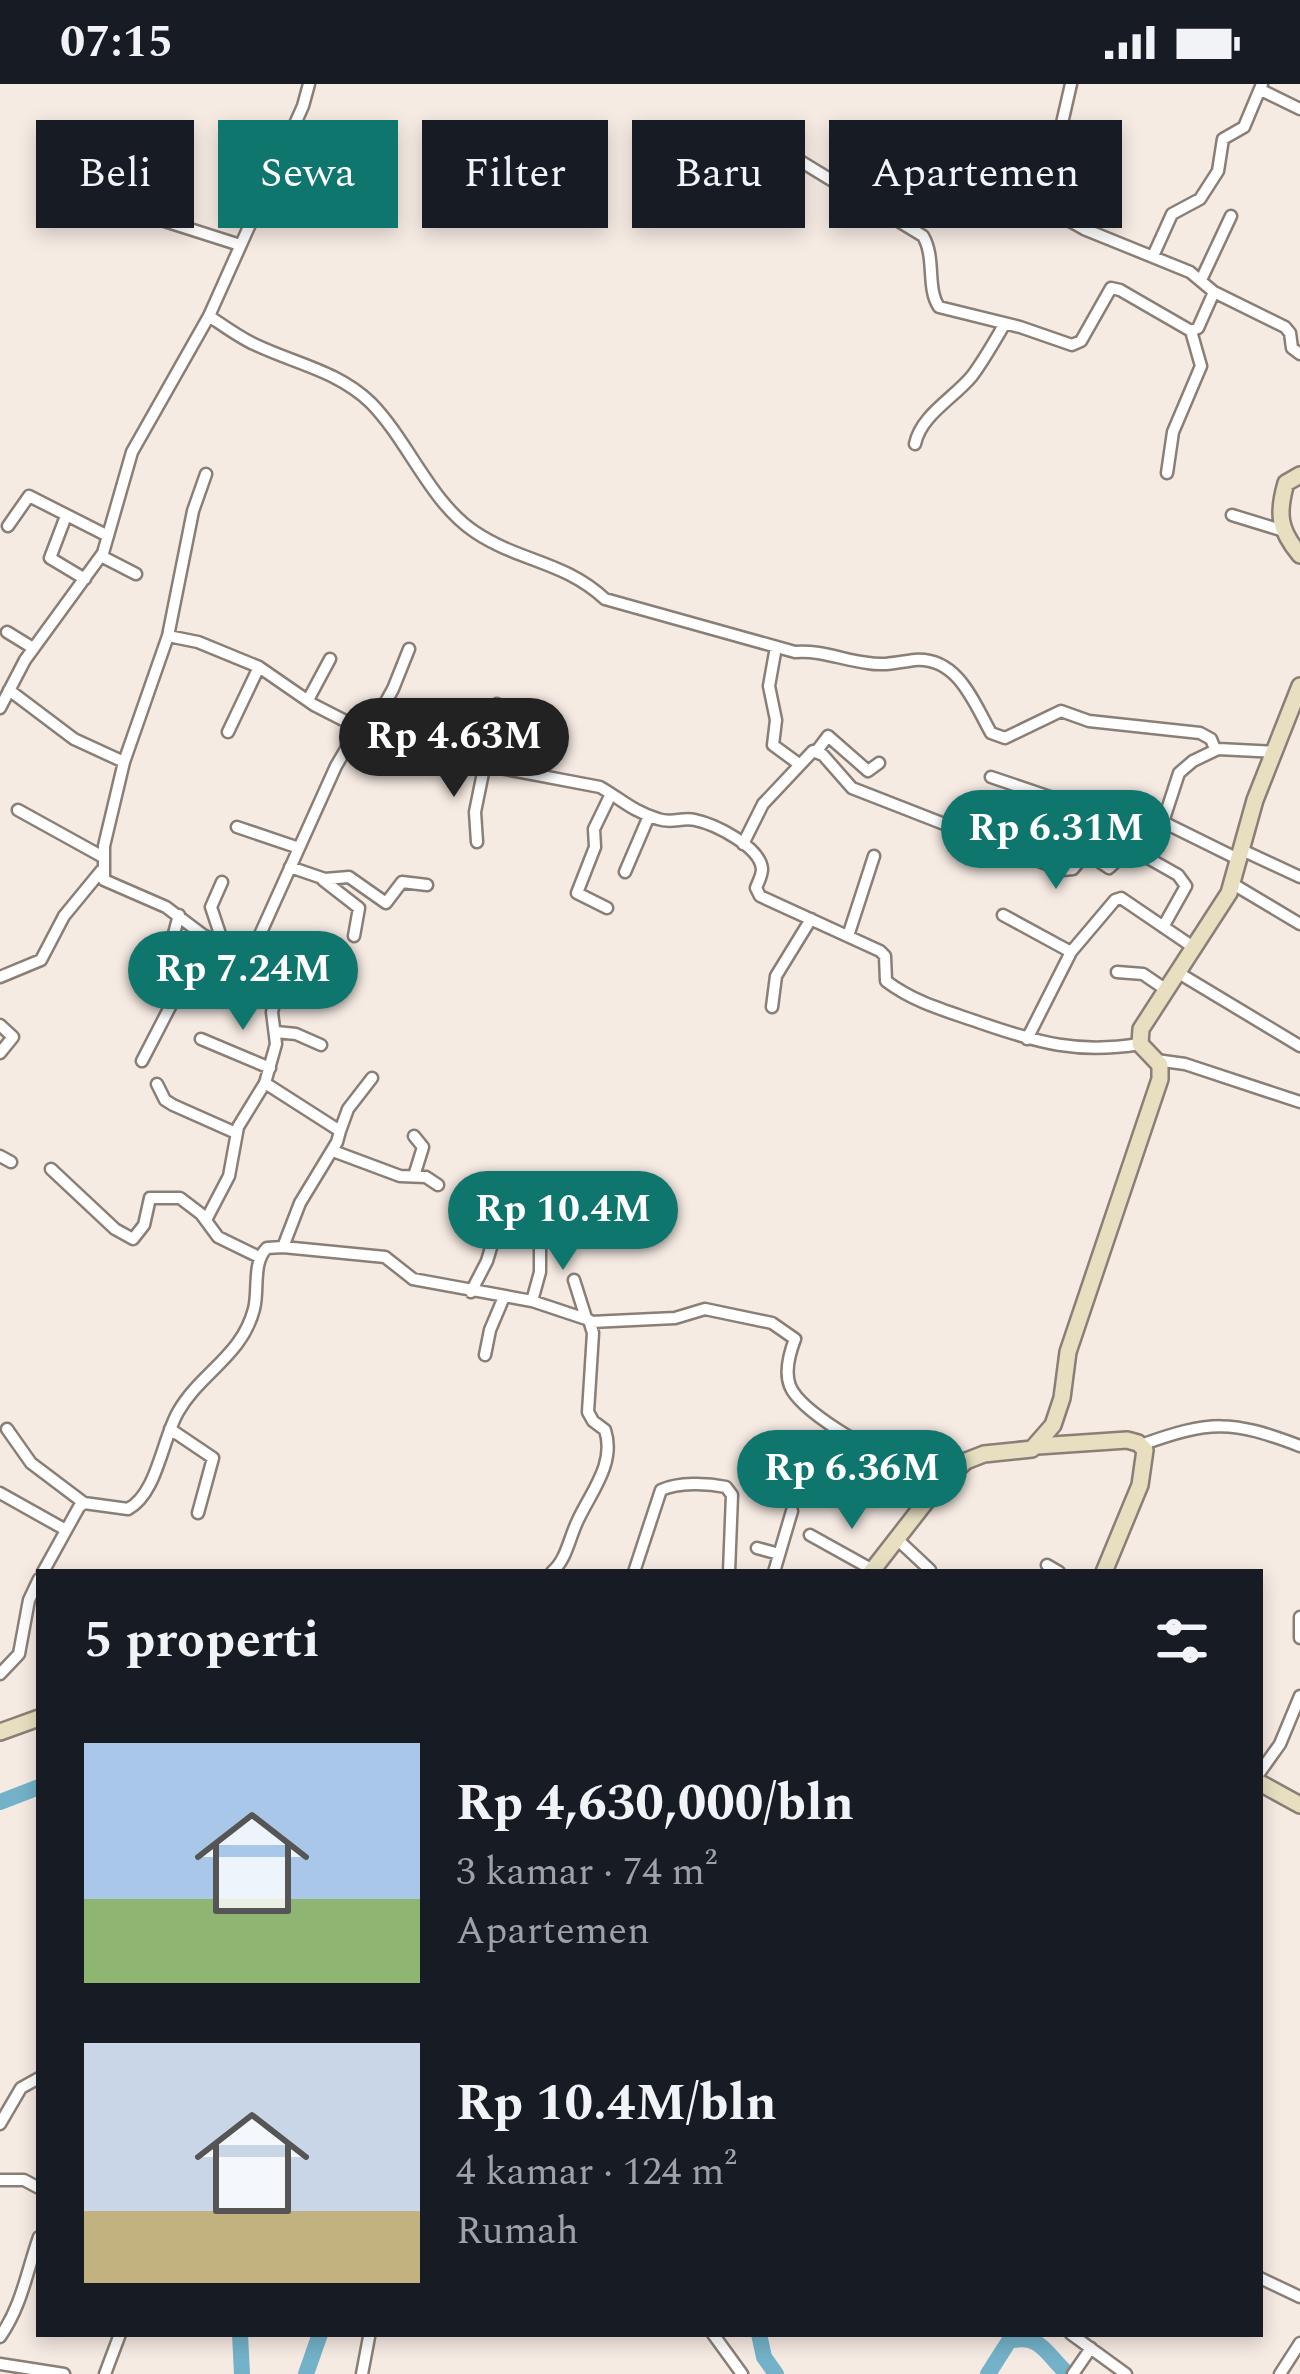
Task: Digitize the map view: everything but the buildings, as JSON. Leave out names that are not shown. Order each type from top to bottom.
[{"type":"street","points":[[0,708],[33,648],[101,556],[132,452],[209,316],[309,84]]},
{"type":"street","points":[[1063,120],[1071,84]]},
{"type":"street","points":[[1154,256],[1172,214],[1200,200],[1218,171],[1223,139],[1244,127],[1261,87],[1300,109]]},
{"type":"street","points":[[805,164],[923,236],[931,251],[936,305],[1066,344],[1078,343],[1106,291],[1116,288],[1191,331],[1201,366],[1173,432],[1167,473]]},
{"type":"street","points":[[1201,280],[1232,216]]},
{"type":"street","points":[[188,228],[240,245]]},
{"type":"street","points":[[1082,228],[1154,256],[1285,327],[1292,348],[1300,354]]},
{"type":"street","points":[[1191,331],[1198,328],[1214,292]]},
{"type":"street","points":[[209,316],[254,345],[333,374],[356,390],[406,445],[455,516],[505,549],[583,578],[613,602],[795,652],[820,651],[885,665],[914,660],[941,665],[968,689],[991,733],[1005,738],[1061,711],[1089,721],[1200,733],[1216,749]]},
{"type":"street","points":[[915,444],[930,418],[973,374],[1004,325]]},
{"type":"street","points":[[0,976],[41,960],[64,916],[102,864],[124,762],[168,636],[193,511],[206,473]]},
{"type":"street","points":[[1300,475],[1286,483],[1279,510],[1284,531],[1300,555]]},
{"type":"street","points":[[8,526],[29,496],[108,536]]},
{"type":"street","points":[[1232,515],[1284,531]]},
{"type":"street","points":[[66,517],[50,558],[85,579]]},
{"type":"street","points":[[101,556],[136,574]]},
{"type":"street","points":[[7,632],[33,648]]},
{"type":"street","points":[[168,636],[197,642],[259,667],[308,700],[400,749],[600,787],[619,803],[649,816],[671,823],[694,820],[728,831],[762,868],[756,888],[760,896],[883,953],[886,981],[920,1002],[1058,1047],[1140,1044]]},
{"type":"street","points":[[776,647],[769,686],[776,720],[773,745],[800,764]]},
{"type":"street","points":[[249,959],[299,848],[364,729],[394,689],[409,649]]},
{"type":"street","points":[[308,700],[330,659]]},
{"type":"street","points":[[228,732],[259,667]]},
{"type":"street","points":[[1038,1446],[1059,1411],[1068,1352],[1160,1079],[1156,1060],[1140,1044],[1141,1029],[1233,884],[1255,800],[1300,686]]},
{"type":"street","points":[[5,692],[74,739],[124,762]]},
{"type":"street","points":[[476,842],[475,812],[497,704]]},
{"type":"street","points":[[743,844],[763,804],[828,736],[868,771],[879,763]]},
{"type":"street","points":[[1085,852],[1109,868],[1137,851],[1163,822],[1179,773],[1216,749],[1275,752]]},
{"type":"street","points":[[815,752],[852,788],[1062,870],[1073,869],[1102,815],[1101,807],[1056,800],[991,777]]},
{"type":"street","points":[[607,908],[577,893],[595,848],[594,829],[610,794]]},
{"type":"street","points":[[18,810],[102,864],[110,884],[178,915],[197,931],[277,974],[270,1068],[236,1133],[230,1176],[206,1220],[218,1237],[259,1257]]},
{"type":"street","points":[[625,872],[649,816]]},
{"type":"street","points":[[1163,822],[1300,877]]},
{"type":"street","points":[[1097,823],[1178,875],[1186,886],[1163,927]]},
{"type":"street","points":[[237,826],[299,848]]},
{"type":"street","points":[[848,936],[874,856]]},
{"type":"street","points":[[290,867],[320,878],[359,908],[354,936]]},
{"type":"street","points":[[320,878],[349,877],[386,903],[404,881],[427,885]]},
{"type":"street","points":[[222,882],[211,907],[224,946]]},
{"type":"street","points":[[1233,884],[1300,924]]},
{"type":"street","points":[[1027,1039],[1071,952],[1118,898],[1193,947]]},
{"type":"street","points":[[142,1061],[169,1011],[173,986],[166,963],[178,915]]},
{"type":"street","points":[[1003,916],[1071,952]]},
{"type":"street","points":[[772,1007],[776,976],[811,919]]},
{"type":"street","points":[[1117,972],[1143,974],[1165,989]]},
{"type":"street","points":[[1177,972],[1300,1046]]},
{"type":"street","points":[[173,986],[214,995]]},
{"type":"street","points":[[0,1024],[13,1037],[0,1053]]},
{"type":"street","points":[[276,1032],[321,1045]]},
{"type":"street","points":[[201,1039],[270,1068]]},
{"type":"street","points":[[1156,1060],[1185,1064],[1300,1102]]},
{"type":"street","points":[[283,1247],[300,1203],[333,1151],[349,1109],[372,1078]]},
{"type":"street","points":[[265,1083],[340,1131]]},
{"type":"street","points":[[157,1084],[173,1105],[236,1133]]},
{"type":"street","points":[[414,1136],[423,1147],[414,1176]]},
{"type":"street","points":[[333,1151],[400,1176],[426,1177],[438,1185]]},
{"type":"street","points":[[51,1169],[115,1229],[133,1239],[144,1225],[153,1196],[180,1198],[206,1220]]},
{"type":"street","points":[[472,1292],[488,1261],[507,1194]]},
{"type":"street","points":[[532,1300],[540,1272],[540,1232]]},
{"type":"street","points":[[7,1429],[31,1462],[84,1503],[128,1509],[136,1504],[189,1395],[238,1346],[256,1302],[259,1257],[267,1248],[283,1247],[385,1257],[413,1279],[532,1300],[589,1320],[675,1318],[705,1309],[772,1323],[795,1339],[788,1364],[790,1388],[838,1432],[938,1486]]},
{"type":"street","points":[[555,1569],[598,1485],[608,1445],[605,1430],[588,1412],[589,1320],[574,1280]]},
{"type":"street","points":[[485,1355],[504,1297]]},
{"type":"street","points":[[874,1569],[938,1486],[978,1455],[1127,1440],[1141,1445],[1188,1430],[1229,1424],[1300,1446]]},
{"type":"street","points":[[170,1429],[213,1458],[198,1513]]},
{"type":"street","points":[[818,1459],[838,1432]]},
{"type":"street","points":[[1105,1569],[1140,1485],[1146,1454],[1141,1445]]},
{"type":"street","points":[[635,1569],[662,1490],[674,1485],[726,1486],[732,1495],[729,1569]]},
{"type":"street","points":[[0,1493],[67,1531]]},
{"type":"street","points":[[45,1569],[84,1503]]},
{"type":"street","points":[[775,1569],[792,1511]]},
{"type":"street","points":[[810,1534],[869,1569]]},
{"type":"street","points":[[897,1539],[929,1569]]},
{"type":"street","points":[[757,1548],[779,1554]]},
{"type":"street","points":[[1047,1565],[1054,1569]]},
{"type":"street","points":[[0,1674],[20,1654],[29,1600],[36,1586]]},
{"type":"street","points":[[1300,1617],[1300,1638]]},
{"type":"street","points":[[1263,1768],[1280,1744],[1300,1696]]},
{"type":"street","points":[[0,1732],[36,1719]]},
{"type":"street","points":[[1263,1785],[1300,1804]]},
{"type":"street","points":[[0,2124],[21,2088],[36,2080]]},
{"type":"street","points":[[0,2180],[23,2180],[36,2186]]},
{"type":"street","points":[[0,2337],[20,2305],[36,2248]]},
{"type":"street","points":[[1263,2279],[1300,2297]]},
{"type":"street","points":[[105,2374],[119,2337]]},
{"type":"street","points":[[362,2374],[369,2337]]},
{"type":"street","points":[[715,2337],[742,2374]]},
{"type":"street","points":[[1075,2337],[1126,2374]]},
{"type":"street","points":[[1280,2374],[1300,2343]]},
{"type":"street","points":[[1076,2369],[1091,2348]]},
{"type":"street","points":[[0,2364],[64,2374]]},
{"type":"waterway","points":[[0,1802],[36,1788]]},
{"type":"waterway","points":[[240,2337],[242,2374]]},
{"type":"waterway","points":[[306,2374],[319,2337]]},
{"type":"waterway","points":[[760,2337],[764,2357],[776,2374]]},
{"type":"waterway","points":[[988,2374],[1009,2341],[1020,2339],[1043,2347],[1068,2374]]}]
